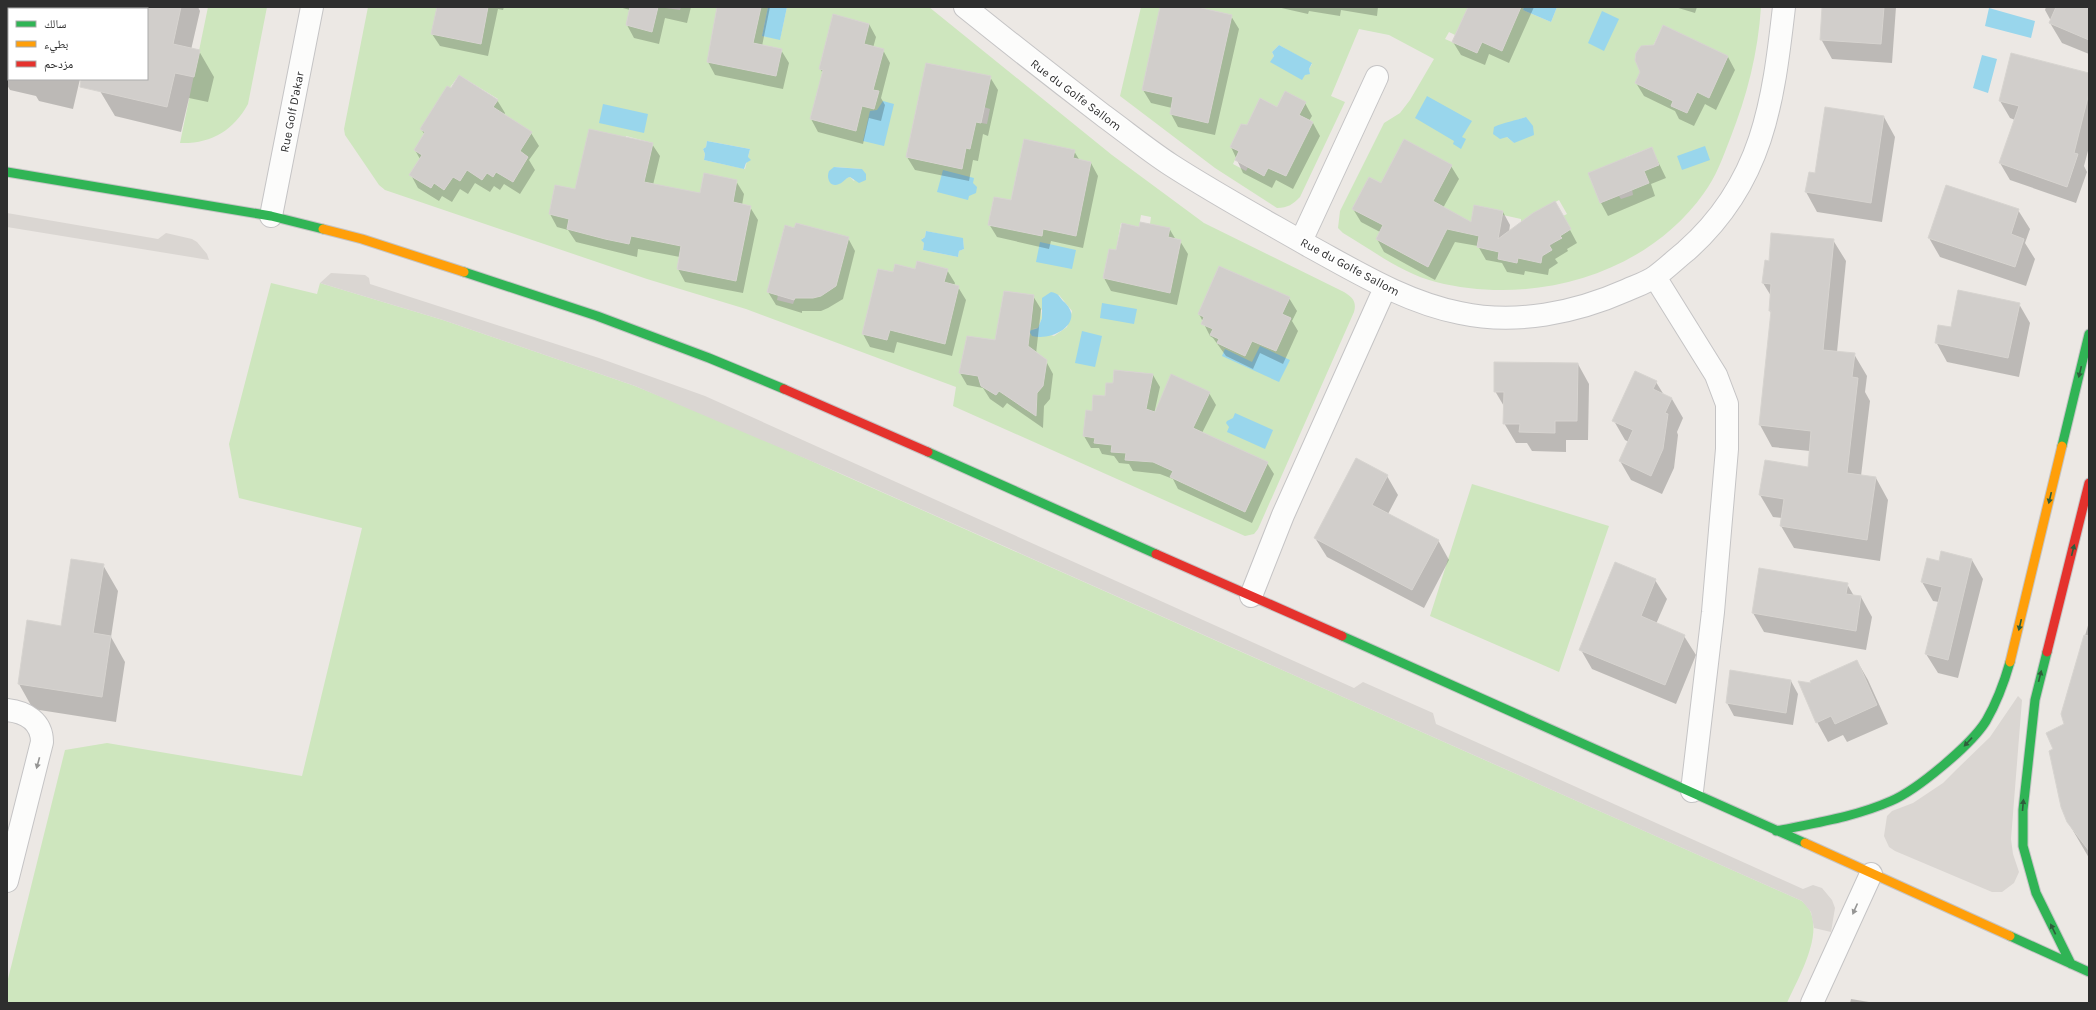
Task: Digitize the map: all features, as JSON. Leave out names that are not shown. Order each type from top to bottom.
[{"type":"main road","points":[[7,172],[272,216],[362,239],[597,316],[708,358],[821,404],[1692,791],[1776,831],[2089,972]]},
{"type":"main road","points":[[1776,831],[1852,815],[1892,801],[1912,789],[1948,762],[1974,736],[1988,717],[2003,688],[2017,637],[2089,334]]},
{"type":"main road","points":[[2071,964],[2036,893],[2023,846],[2023,810],[2034,700],[2085,517],[2089,483]]},
{"type":"street","name":"Rue Golf D'akar","points":[[272,216],[312,7]]},
{"type":"street","name":"Rue du Golfe Sallom","points":[[965,7],[1027,58],[1168,163],[1242,209],[1385,288],[1459,313],[1488,317],[1520,317],[1563,311],[1586,306],[1607,298],[1655,277],[1694,243],[1715,222],[1729,204],[1750,167],[1762,136],[1774,82],[1784,7]]},
{"type":"street","points":[[1301,241],[1377,77]]},
{"type":"street","points":[[1655,277],[1716,375],[1723,392],[1728,417],[1718,556],[1692,791]]},
{"type":"street","points":[[1251,596],[1283,515],[1385,288]]},
{"type":"street","points":[[7,710],[26,716],[38,725],[42,736],[41,749],[7,882]]},
{"type":"street","points":[[1812,1003],[1871,874]]},
{"type":"green space","points":[[208,7],[267,7],[248,104],[235,122],[220,134],[202,141],[180,143]]},
{"type":"green space","points":[[368,7],[437,7],[432,34],[481,44],[488,7],[630,7],[626,25],[652,31],[658,7],[680,10],[681,7],[717,7],[707,62],[776,76],[782,49],[753,43],[761,7],[768,7],[762,36],[780,39],[787,7],[929,7],[1112,155],[1204,223],[1344,292],[1353,300],[1355,308],[1258,529],[1254,534],[1245,536],[953,406],[956,387],[746,309],[647,279],[385,190],[379,185],[345,135],[344,129]],"holes":[[[833,15],[869,24],[864,44],[883,50],[873,90],[878,91],[862,106],[856,131],[810,119],[817,93],[826,95],[832,73],[819,69]],[[926,63],[991,77],[984,107],[990,109],[987,124],[976,122],[970,149],[966,148],[961,169],[906,157]],[[459,75],[498,99],[491,111],[520,151],[528,157],[513,182],[496,172],[493,177],[487,173],[482,180],[467,170],[460,181],[453,177],[444,190],[434,183],[431,188],[409,175],[422,155],[414,150],[425,132],[420,129]],[[626,136],[653,143],[629,244],[567,229],[569,219],[549,214],[555,185],[575,189],[622,154]],[[1024,139],[1074,150],[1073,158],[1091,162],[1076,236],[1043,229],[1042,236],[988,225],[994,197],[1011,200]],[[707,141],[750,149],[745,169],[704,160],[705,154],[703,149],[706,147]],[[834,167],[862,169],[854,181],[850,177],[838,184],[832,184]],[[704,173],[733,202],[751,206],[736,280],[677,269],[681,246],[700,193]],[[1141,215],[1151,217],[1150,224],[1170,228],[1168,237],[1181,240],[1170,292],[1103,278],[1109,249],[1116,250],[1121,223],[1139,227]],[[796,223],[848,237],[835,287],[830,286],[818,296],[811,298],[796,296],[793,304],[777,300],[778,295],[767,292],[785,226],[794,228]],[[926,231],[963,239],[964,249],[959,251],[958,257],[923,250],[924,243],[922,239],[925,237]],[[917,261],[948,269],[944,282],[893,316],[887,340],[862,334],[878,269],[893,272],[895,264],[915,269]],[[1219,266],[1290,298],[1282,314],[1291,318],[1276,351],[1252,341],[1245,356],[1217,343],[1219,339],[1210,335],[1213,329],[1204,317],[1198,314]],[[1004,291],[1034,295],[1031,326],[1020,340],[1047,360],[1043,386],[1035,395],[1032,409],[1026,410],[999,391],[995,395],[981,386],[978,376],[959,373],[967,336],[995,340]],[[1059,295],[1072,311],[1067,327],[1054,336],[1032,329],[1038,328],[1042,318],[1041,310]],[[1114,370],[1145,373],[1141,414],[1148,434],[1145,461],[1126,460],[1126,453],[1111,451],[1112,445],[1095,443],[1095,438],[1084,436],[1086,410],[1092,411],[1093,395],[1105,396],[1106,383],[1113,383]],[[1173,375],[1193,428],[1268,462],[1245,512],[1171,477],[1173,471],[1163,467]]]},
{"type":"green space","points":[[1141,7],[1160,7],[1142,90],[1173,97],[1170,114],[1208,123],[1232,15],[1197,7],[1468,7],[1455,35],[1449,32],[1445,39],[1477,53],[1482,42],[1502,50],[1521,7],[1524,7],[1523,10],[1551,22],[1557,7],[1761,7],[1760,24],[1751,74],[1742,107],[1719,167],[1704,193],[1679,222],[1651,245],[1619,264],[1584,278],[1547,286],[1510,290],[1473,288],[1436,282],[1412,273],[1388,261],[1343,233],[1338,228],[1340,211],[1384,123],[1400,113],[1410,100],[1434,59],[1389,35],[1359,29],[1331,96],[1345,102],[1300,197],[1293,204],[1284,207],[1277,208],[1215,168],[1120,96]],"holes":[[[1663,25],[1728,57],[1709,97],[1697,92],[1687,113],[1671,106],[1673,101],[1635,83],[1642,69],[1635,60],[1636,53],[1641,46],[1653,46]],[[1279,45],[1312,64],[1309,69],[1310,74],[1305,74],[1302,79],[1271,62],[1274,56],[1272,52]],[[1285,91],[1299,115],[1313,122],[1286,176],[1268,168],[1264,176],[1248,167],[1246,171],[1233,164],[1239,151],[1230,147],[1241,124],[1247,125],[1260,98],[1277,107]],[[1526,117],[1514,143],[1507,137],[1509,123]],[[1404,139],[1433,201],[1431,240],[1440,245],[1428,267],[1376,239],[1383,225],[1352,209],[1369,177],[1381,183]],[[1652,147],[1659,165],[1644,171],[1632,189],[1633,195],[1621,199],[1619,196],[1600,203],[1588,173],[1628,162],[1626,157]],[[1559,200],[1567,214],[1563,216],[1571,229],[1560,236],[1562,238],[1548,248],[1541,262],[1518,258],[1517,263],[1498,259],[1499,252],[1477,247],[1479,236],[1474,205],[1503,211],[1503,215],[1521,219],[1521,222]]]},
{"type":"green space","points":[[271,283],[317,294],[320,283],[443,320],[635,386],[733,426],[1802,901],[1810,911],[1813,924],[1813,935],[1811,947],[1802,971],[1787,1003],[7,1003],[7,983],[65,750],[107,743],[302,776],[362,528],[239,498],[229,444]]},
{"type":"green space","points":[[1472,484],[1609,526],[1559,672],[1430,616]]},
{"type":"shaded area","points":[[7,213],[158,239],[166,233],[192,239],[197,242],[207,254],[209,260],[7,227]]},
{"type":"shaded area","points":[[331,273],[365,275],[369,278],[370,284],[599,358],[705,396],[1354,688],[1363,682],[1433,713],[1436,724],[1803,889],[1813,885],[1822,888],[1832,900],[1835,908],[1831,932],[1814,928],[1811,912],[1802,901],[844,475],[635,386],[443,320],[320,283]]},
{"type":"shaded area","points":[[2018,696],[2022,700],[2011,839],[2013,854],[2019,872],[2014,883],[2002,892],[1992,892],[1895,851],[1889,847],[1884,836],[1887,816],[1892,811],[1913,803],[1943,783],[1990,737]]},
{"type":"water","points":[[768,7],[787,7],[780,40],[762,36]]},
{"type":"water","points":[[1524,7],[1557,7],[1551,22],[1523,10]]},
{"type":"water","points":[[1989,8],[2035,21],[2031,38],[1985,26]]},
{"type":"water","points":[[1602,11],[1619,19],[1604,51],[1588,43]]},
{"type":"water","points":[[1279,45],[1312,63],[1309,69],[1310,74],[1305,75],[1302,80],[1270,62],[1274,56],[1272,52]]},
{"type":"water","points":[[1982,55],[1997,59],[1988,93],[1973,88]]},
{"type":"water","points":[[1427,96],[1472,121],[1462,137],[1466,139],[1461,149],[1453,144],[1454,141],[1415,118]]},
{"type":"water","points":[[883,101],[894,104],[884,146],[863,141],[870,111],[877,110]]},
{"type":"water","points":[[603,104],[648,114],[644,133],[599,123]]},
{"type":"water","points":[[1526,117],[1533,126],[1534,135],[1514,143],[1507,137],[1500,139],[1493,134],[1494,127]]},
{"type":"water","points":[[707,141],[750,149],[748,157],[751,160],[746,163],[744,169],[704,160],[705,154],[703,149],[706,147]]},
{"type":"water","points":[[1705,146],[1710,160],[1682,170],[1677,156]]},
{"type":"water","points":[[834,167],[862,169],[866,174],[866,180],[859,183],[850,177],[839,184],[833,185],[828,179],[828,174]]},
{"type":"water","points":[[943,170],[974,178],[973,183],[977,187],[976,193],[969,196],[968,200],[937,192]]},
{"type":"water","points":[[926,231],[963,238],[964,249],[959,251],[958,257],[923,250],[924,243],[921,240],[925,237]]},
{"type":"water","points":[[1040,242],[1076,250],[1072,269],[1036,262]]},
{"type":"water","points":[[1051,292],[1058,295],[1069,308],[1071,316],[1070,322],[1058,333],[1050,336],[1032,336],[1029,331],[1038,328],[1042,318],[1042,298]]},
{"type":"water","points":[[1102,303],[1137,309],[1134,324],[1100,318]]},
{"type":"water","points":[[1082,331],[1102,336],[1095,367],[1075,363]]},
{"type":"water","points":[[1260,346],[1290,360],[1279,382],[1222,356],[1225,349],[1252,362]]},
{"type":"water","points":[[1235,413],[1273,430],[1265,449],[1227,432],[1229,427],[1226,423],[1233,418]]},
{"type":"building","points":[[181,7],[173,44],[200,50],[194,77],[175,73],[167,107],[80,87],[81,80],[148,80],[147,8]]},
{"type":"building","points":[[437,7],[488,7],[481,44],[431,34]]},
{"type":"building","points":[[630,7],[658,7],[652,32],[626,25]]},
{"type":"building","points":[[717,7],[761,7],[753,43],[782,49],[776,76],[707,62]]},
{"type":"building","points":[[1160,7],[1197,7],[1232,15],[1208,123],[1170,114],[1173,97],[1142,90]]},
{"type":"building","points":[[1468,7],[1521,7],[1502,51],[1482,42],[1477,53],[1452,42]]},
{"type":"building","points":[[1822,7],[1884,7],[1881,44],[1820,40]]},
{"type":"building","points":[[2056,7],[2089,7],[2089,40],[2049,23]]},
{"type":"building","points":[[833,14],[869,24],[864,44],[884,49],[873,90],[879,91],[874,109],[862,106],[856,131],[810,119],[823,70],[819,69]]},
{"type":"building","points":[[1663,25],[1728,56],[1709,98],[1697,92],[1687,113],[1671,106],[1673,101],[1635,83],[1640,72],[1635,60],[1636,53],[1641,46],[1654,45]]},
{"type":"building","points":[[2011,53],[2089,73],[2089,93],[2074,153],[2078,154],[2067,187],[1999,163],[2019,106],[1999,101]]},
{"type":"building","points":[[926,63],[991,76],[981,123],[976,122],[970,149],[966,148],[962,169],[906,157]]},
{"type":"building","points":[[459,75],[498,100],[493,107],[532,132],[520,151],[528,157],[513,182],[496,172],[493,177],[487,173],[482,180],[467,170],[460,181],[453,177],[444,190],[434,183],[431,188],[409,175],[422,155],[414,150],[425,132],[420,129],[447,86],[451,88]]},
{"type":"building","points":[[1285,91],[1306,102],[1299,115],[1313,122],[1286,176],[1268,168],[1264,176],[1235,160],[1239,151],[1230,147],[1241,124],[1247,125],[1260,98],[1277,107]]},
{"type":"building","points":[[1825,107],[1884,116],[1871,203],[1805,192],[1809,172],[1815,173]]},
{"type":"building","points":[[589,129],[653,143],[644,182],[700,193],[704,173],[737,180],[733,202],[751,206],[736,281],[677,269],[681,246],[631,236],[629,244],[605,239],[567,229],[569,219],[549,214],[555,185],[575,189]]},
{"type":"building","points":[[1024,139],[1075,150],[1073,158],[1091,162],[1076,236],[1043,229],[1042,236],[988,225],[994,197],[1011,200]]},
{"type":"building","points":[[1404,139],[1452,165],[1433,201],[1471,222],[1474,205],[1503,211],[1498,239],[1533,213],[1555,201],[1571,229],[1560,236],[1562,238],[1549,245],[1552,250],[1542,256],[1541,263],[1518,258],[1517,263],[1498,259],[1499,252],[1477,247],[1479,236],[1447,229],[1428,267],[1376,239],[1383,225],[1352,209],[1369,177],[1381,183]]},
{"type":"building","points":[[1652,147],[1659,165],[1644,171],[1649,183],[1600,203],[1588,173]]},
{"type":"building","points":[[1946,185],[2019,209],[2011,234],[2024,239],[2015,267],[1928,238]]},
{"type":"building","points":[[1140,222],[1170,228],[1168,237],[1181,240],[1170,293],[1103,278],[1109,249],[1116,250],[1122,223],[1139,227]]},
{"type":"building","points":[[796,223],[849,237],[836,286],[821,296],[813,298],[795,298],[794,300],[767,292],[785,225],[794,228]]},
{"type":"building","points":[[1771,233],[1834,239],[1823,350],[1855,353],[1852,377],[1858,378],[1847,473],[1876,477],[1867,540],[1780,526],[1784,499],[1759,495],[1765,460],[1808,467],[1811,431],[1759,425],[1771,311],[1769,311],[1771,284],[1762,283],[1765,260],[1769,261]]},
{"type":"building","points":[[917,261],[948,269],[944,282],[959,286],[945,344],[890,330],[887,340],[862,334],[878,269],[893,272],[895,264],[915,269]]},
{"type":"building","points":[[1219,266],[1290,297],[1282,314],[1291,318],[1276,351],[1252,341],[1245,356],[1217,343],[1219,339],[1210,335],[1213,329],[1201,324],[1204,317],[1198,314]]},
{"type":"building","points":[[1958,290],[2020,303],[2008,358],[1935,343],[1938,325],[1951,327]]},
{"type":"building","points":[[1004,291],[1034,295],[1028,346],[1047,360],[1043,386],[1037,393],[1036,416],[999,391],[996,395],[981,386],[978,376],[959,373],[967,336],[995,340]]},
{"type":"building","points":[[1494,362],[1578,363],[1577,421],[1555,421],[1555,433],[1519,432],[1520,424],[1503,424],[1504,392],[1494,392]]},
{"type":"building","points":[[1114,370],[1153,374],[1146,409],[1155,412],[1171,374],[1210,392],[1193,428],[1268,462],[1245,512],[1170,477],[1173,471],[1153,462],[1125,460],[1126,453],[1111,452],[1112,445],[1094,443],[1095,438],[1083,436],[1086,410],[1092,411],[1093,395],[1105,396],[1106,383],[1113,383]]},
{"type":"building","points":[[1635,371],[1657,381],[1653,389],[1672,398],[1665,413],[1668,414],[1663,449],[1651,476],[1619,461],[1633,430],[1612,421]]},
{"type":"building","points":[[1356,458],[1388,475],[1372,505],[1439,540],[1412,590],[1314,538]]},
{"type":"building","points":[[1941,551],[1972,559],[1948,660],[1925,654],[1942,587],[1921,582],[1927,558],[1939,561]]},
{"type":"building","points":[[71,559],[104,564],[93,633],[111,636],[102,697],[18,684],[27,620],[61,626]]},
{"type":"building","points":[[1615,562],[1656,579],[1641,616],[1685,635],[1665,685],[1579,650]]},
{"type":"building","points":[[1759,568],[1848,583],[1846,594],[1861,596],[1856,631],[1752,613]]},
{"type":"building","points":[[2084,635],[2089,636],[2089,851],[2067,822],[2061,807],[2049,751],[2053,749],[2046,733],[2064,724],[2061,714]]},
{"type":"building","points":[[1857,660],[1877,705],[1835,724],[1831,716],[1816,723],[1798,681],[1811,683],[1810,681]]},
{"type":"building","points":[[1730,670],[1791,680],[1786,713],[1726,703]]},
{"type":"traffic: fast","points":[[7,172],[271,216],[323,229]]},
{"type":"traffic: fast","points":[[464,272],[597,316],[709,358],[784,389]]},
{"type":"traffic: fast","points":[[2062,446],[2089,334]]},
{"type":"traffic: fast","points":[[928,452],[1156,554]]},
{"type":"traffic: fast","points":[[1342,636],[1805,843]]},
{"type":"traffic: fast","points":[[2047,652],[2035,700],[2023,810],[2023,846],[2036,893],[2071,964]]},
{"type":"traffic: fast","points":[[1776,831],[1834,819],[1877,807],[1902,795],[1929,777],[1943,766],[1979,731],[1997,700],[2010,662]]},
{"type":"traffic: fast","points":[[2010,936],[2089,972]]},
{"type":"traffic: slow","points":[[323,229],[362,239],[464,272]]},
{"type":"traffic: slow","points":[[2010,662],[2062,446]]},
{"type":"traffic: slow","points":[[1805,843],[2010,936]]},
{"type":"traffic: jam","points":[[784,389],[928,452]]},
{"type":"traffic: jam","points":[[2047,652],[2089,483]]},
{"type":"traffic: jam","points":[[1156,554],[1342,636]]}]
